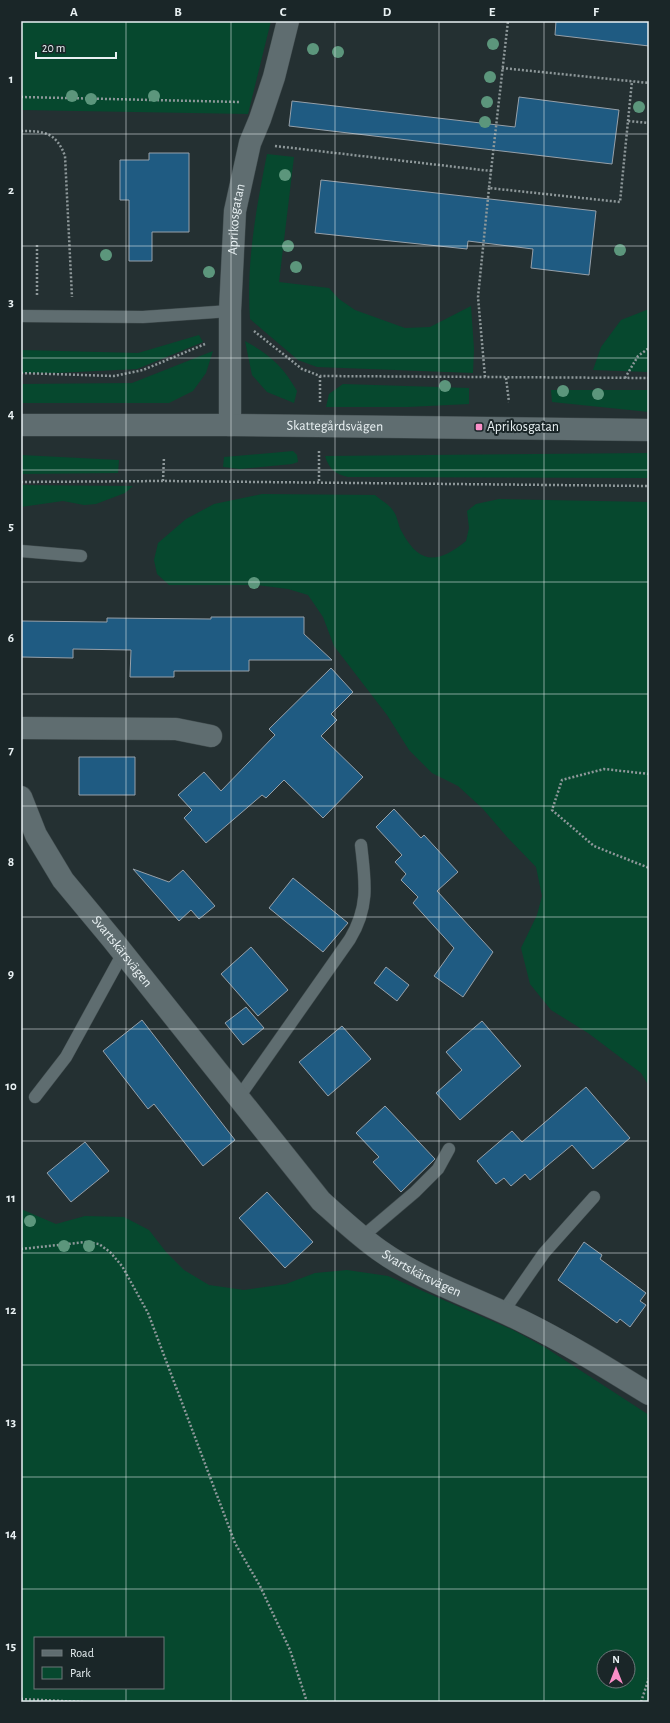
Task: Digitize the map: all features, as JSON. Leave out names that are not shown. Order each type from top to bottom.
[{"type":"street","name":"Aprikosgatan","points":[[230,425],[230,311],[235,211],[250,143],[265,103],[288,21]]},
{"type":"street","name":"Skattegårdsvägen","points":[[21,425],[230,425],[649,430]]},
{"type":"street","points":[[21,728],[176,729],[211,736]]},
{"type":"street","name":"Svartskärsvägen","points":[[21,797],[28,836],[321,1201],[362,1237],[380,1250],[423,1275],[576,1348],[649,1394]]},
{"type":"lane","points":[[21,316],[143,317],[230,311]]},
{"type":"lane","points":[[21,551],[81,556]]},
{"type":"lane","points":[[239,1097],[350,939],[361,917],[365,902],[365,881],[361,844]]},
{"type":"lane","points":[[35,1097],[66,1057],[123,953]]},
{"type":"lane","points":[[362,1237],[438,1169],[449,1149]]},
{"type":"lane","points":[[503,1312],[544,1253],[594,1197]]},
{"type":"path","points":[[485,377],[478,297],[508,21]]},
{"type":"path","points":[[502,68],[649,83]]},
{"type":"path","points":[[489,188],[620,202],[632,81]]},
{"type":"path","points":[[21,97],[265,103]]},
{"type":"path","points":[[628,121],[649,123]]},
{"type":"path","points":[[21,131],[48,134],[60,143],[65,156],[72,317]]},
{"type":"path","points":[[274,146],[491,171]]},
{"type":"path","points":[[37,245],[38,316]]},
{"type":"path","points":[[21,373],[114,376],[143,370],[230,333],[249,329],[260,334],[302,369],[320,376],[649,378]]},
{"type":"path","points":[[624,378],[638,356],[649,348]]},
{"type":"path","points":[[506,378],[509,402]]},
{"type":"path","points":[[163,481],[164,457]]},
{"type":"path","points":[[21,482],[163,481],[649,486]]},
{"type":"path","points":[[649,774],[604,769],[562,780],[552,810],[594,846],[649,868]]},
{"type":"path","points":[[21,1249],[86,1242],[99,1244],[110,1252],[122,1266],[148,1313],[234,1543],[260,1586],[290,1650],[307,1702]]},
{"type":"path","points":[[641,1702],[649,1678]]},
{"type":"path","points":[[21,1699],[83,1702]]},
{"type":"green space","points":[[21,21],[271,21],[248,114],[21,110]]},
{"type":"green space","points":[[267,154],[294,157],[279,282],[329,288],[339,299],[355,310],[405,328],[430,327],[471,306],[474,349],[473,373],[317,367],[298,360],[250,319],[249,278],[253,236]]},
{"type":"green space","points":[[649,309],[649,372],[593,370],[601,347],[621,320]]},
{"type":"green space","points":[[199,335],[203,342],[137,369],[56,373],[21,373],[21,350],[138,353]]},
{"type":"green space","points":[[245,341],[268,356],[286,374],[297,391],[294,403],[267,392],[252,375]]},
{"type":"green space","points":[[213,351],[206,373],[193,391],[169,403],[21,403],[21,384],[132,383]]},
{"type":"green space","points":[[343,384],[469,388],[469,404],[408,407],[326,407],[329,394]]},
{"type":"green space","points":[[551,390],[649,390],[649,412],[552,402]]},
{"type":"green space","points":[[293,451],[297,455],[298,462],[292,464],[240,469],[223,467],[224,457]]},
{"type":"green space","points":[[649,453],[649,478],[348,477],[333,470],[328,464],[325,456]]},
{"type":"green space","points":[[21,455],[119,460],[118,473],[21,474]]},
{"type":"green space","points":[[21,485],[133,486],[125,493],[96,504],[84,505],[63,501],[21,507]]},
{"type":"green space","points":[[262,494],[375,495],[392,509],[401,530],[416,551],[423,556],[431,558],[447,554],[466,541],[469,528],[467,511],[476,504],[499,499],[649,502],[649,1086],[641,1073],[588,1033],[551,1010],[530,984],[521,948],[537,915],[542,896],[536,867],[483,809],[458,786],[432,773],[409,750],[387,715],[334,646],[323,617],[308,595],[288,589],[257,585],[169,585],[157,574],[154,560],[158,543],[186,519],[214,504]]},
{"type":"green space","points":[[21,1209],[56,1224],[85,1216],[124,1217],[149,1230],[166,1252],[184,1270],[209,1285],[244,1290],[286,1284],[315,1273],[347,1270],[388,1276],[513,1330],[546,1348],[649,1415],[649,1702],[21,1702]]},
{"type":"building","points":[[556,21],[649,21],[649,46],[555,35]]},
{"type":"building","points":[[519,97],[619,110],[612,164],[289,126],[292,101],[515,127]]},
{"type":"building","points":[[149,153],[189,153],[189,232],[152,232],[152,261],[129,261],[129,200],[120,200],[120,160],[149,160]]},
{"type":"building","points":[[321,180],[596,211],[589,275],[531,268],[533,249],[468,241],[467,249],[315,233]]},
{"type":"building","points":[[211,617],[304,617],[304,634],[332,660],[249,660],[249,671],[174,671],[174,677],[130,677],[131,650],[73,649],[73,658],[21,657],[21,621],[107,622],[107,618],[211,619]]},
{"type":"building","points":[[331,668],[353,692],[331,714],[337,720],[321,736],[363,777],[323,818],[284,780],[266,798],[262,795],[206,843],[184,818],[192,810],[178,795],[204,772],[221,791],[275,735],[269,729]]},
{"type":"building","points":[[79,757],[135,757],[135,795],[79,795]]},
{"type":"building","points":[[394,809],[421,838],[424,835],[458,872],[437,891],[493,952],[463,997],[434,976],[454,948],[413,903],[418,897],[401,880],[406,874],[395,862],[402,855],[376,827]]},
{"type":"building","points":[[133,869],[169,882],[183,870],[215,906],[199,919],[191,910],[179,921]]},
{"type":"building","points":[[293,878],[348,923],[323,952],[269,908]]},
{"type":"building","points":[[251,947],[288,990],[258,1016],[221,974]]},
{"type":"building","points":[[386,967],[409,985],[397,1001],[374,983]]},
{"type":"building","points":[[246,1007],[264,1028],[243,1045],[225,1023]]},
{"type":"building","points":[[142,1020],[235,1140],[203,1166],[154,1104],[148,1109],[103,1051]]},
{"type":"building","points":[[482,1021],[521,1066],[460,1120],[436,1093],[462,1070],[446,1052]]},
{"type":"building","points":[[342,1026],[371,1059],[328,1096],[299,1062]]},
{"type":"building","points":[[586,1087],[630,1138],[593,1169],[572,1145],[530,1180],[525,1174],[511,1186],[504,1178],[496,1184],[477,1161],[512,1131],[522,1142]]},
{"type":"building","points":[[385,1106],[435,1159],[401,1192],[373,1162],[379,1157],[356,1133]]},
{"type":"building","points":[[85,1142],[109,1171],[71,1202],[47,1173]]},
{"type":"building","points":[[267,1192],[313,1242],[285,1268],[239,1218]]},
{"type":"building","points":[[584,1242],[602,1255],[600,1259],[646,1293],[640,1301],[646,1305],[630,1327],[620,1319],[617,1323],[558,1280]]},
{"type":"place","name":"Aprikosgatan","points":[[479,427]]}]
